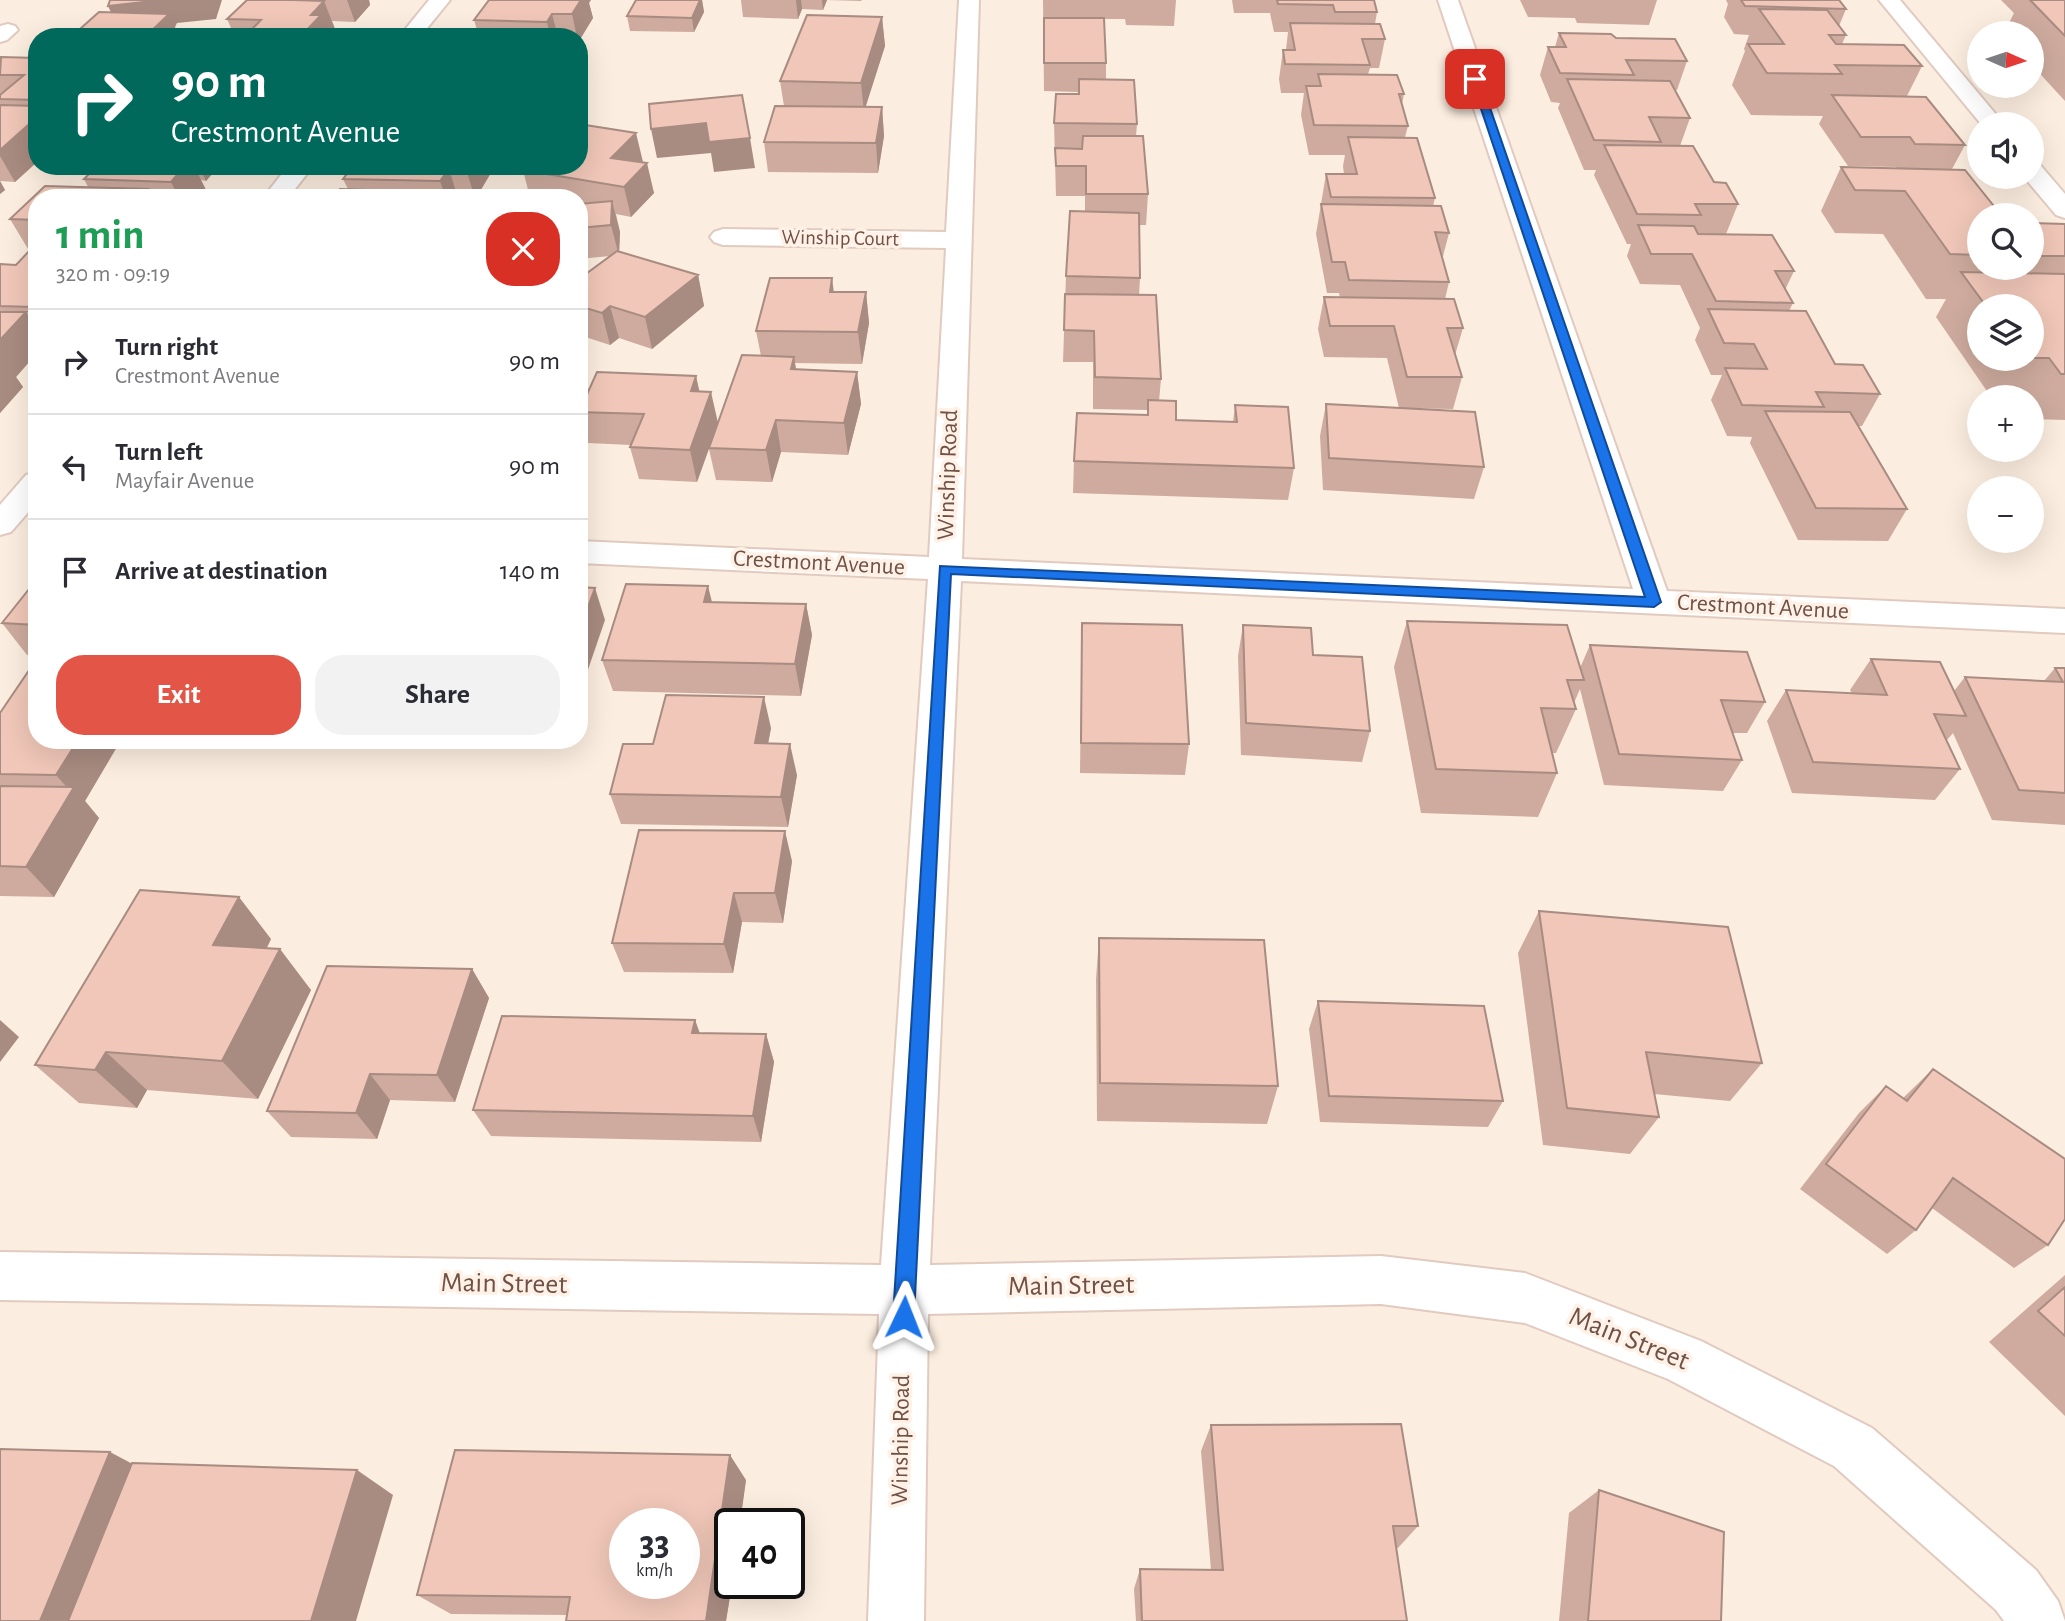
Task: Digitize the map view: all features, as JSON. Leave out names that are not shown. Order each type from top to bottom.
[{"type":"street","points":[[417,28],[440,0]]},
{"type":"street","name":"Winship Road","points":[[896,1621],[904,1290],[945,569],[969,0]]},
{"type":"street","points":[[1448,0],[1654,602]]},
{"type":"street","points":[[1889,0],[1983,112]]},
{"type":"street","points":[[282,189],[294,175]]},
{"type":"street","points":[[2044,185],[2065,210]]},
{"type":"street","name":"Winship Court","points":[[723,237],[958,240]]},
{"type":"street","points":[[0,526],[28,492]]},
{"type":"street","points":[[0,526],[28,528]]},
{"type":"street","name":"Crestmont Avenue","points":[[588,552],[2065,621]]},
{"type":"street","name":"Main Street","points":[[0,1276],[904,1290],[1381,1280],[1525,1298],[1683,1359],[1853,1447],[2016,1590],[2038,1621]]},
{"type":"building","points":[[110,0],[162,0],[108,6]]},
{"type":"building","points":[[247,0],[324,1],[311,15],[321,15],[309,28],[253,28],[261,20],[227,19]]},
{"type":"building","points":[[489,0],[581,0],[572,14],[552,14],[547,22],[474,20]]},
{"type":"building","points":[[636,0],[700,0],[692,18],[627,16]]},
{"type":"building","points":[[1277,0],[1374,0],[1377,12],[1335,12],[1333,5],[1278,4]]},
{"type":"building","points":[[1741,0],[1839,0],[1846,9],[1745,6]]},
{"type":"building","points":[[2030,0],[2065,0],[2065,36]]},
{"type":"building","points":[[1759,9],[1827,10],[1846,35],[1829,35],[1836,44],[1904,45],[1922,66],[1835,65],[1842,74],[1767,73],[1748,44],[1784,44]]},
{"type":"building","points":[[99,12],[169,14],[154,28],[81,28]]},
{"type":"building","points":[[807,15],[882,17],[861,83],[780,81]]},
{"type":"building","points":[[1044,18],[1104,18],[1106,63],[1044,63]]},
{"type":"building","points":[[1290,23],[1380,24],[1385,39],[1362,39],[1370,65],[1285,64],[1283,50],[1295,50]]},
{"type":"building","points":[[1559,33],[1675,39],[1687,61],[1626,60],[1634,75],[1560,73],[1548,47],[1566,47]]},
{"type":"building","points":[[1,57],[28,58],[28,100],[0,99],[0,95],[24,75],[0,75]]},
{"type":"building","points":[[1318,74],[1397,75],[1404,94],[1399,94],[1408,126],[1314,125],[1306,86],[1321,86]]},
{"type":"building","points":[[1079,79],[1134,80],[1137,124],[1054,123],[1056,94],[1079,94]]},
{"type":"building","points":[[1567,79],[1670,81],[1690,118],[1649,117],[1661,142],[1594,140]]},
{"type":"building","points":[[742,95],[750,138],[709,142],[706,123],[651,129],[649,104]]},
{"type":"building","points":[[1832,95],[1926,97],[1965,145],[1915,144],[1910,137],[1861,137]]},
{"type":"building","points":[[0,105],[28,106],[28,125],[0,150]]},
{"type":"building","points":[[775,106],[882,107],[876,143],[764,142]]},
{"type":"building","points":[[588,125],[636,133],[611,158],[647,163],[624,187],[553,175],[588,175]]},
{"type":"building","points":[[1083,136],[1143,136],[1148,194],[1086,194],[1086,166],[1056,166],[1055,148],[1082,149]]},
{"type":"building","points":[[1348,137],[1417,138],[1435,198],[1331,197],[1326,174],[1357,174]]},
{"type":"building","points":[[1604,145],[1693,146],[1714,182],[1726,183],[1738,204],[1695,204],[1701,215],[1637,214]]},
{"type":"building","points":[[1841,167],[1965,170],[1967,189],[1980,189],[1991,203],[1967,203],[1967,255],[1950,254],[1905,191],[1855,190]]},
{"type":"building","points":[[88,175],[177,175],[171,182],[84,179]]},
{"type":"building","points":[[346,175],[444,175],[440,181],[343,179]]},
{"type":"building","points":[[45,186],[148,189],[42,189]]},
{"type":"building","points":[[612,201],[611,225],[588,227],[588,203]]},
{"type":"building","points":[[28,202],[28,220],[10,219]]},
{"type":"building","points":[[1321,204],[1441,206],[1449,233],[1435,232],[1449,282],[1349,280],[1345,262],[1332,262]]},
{"type":"building","points":[[1070,211],[1139,213],[1140,278],[1066,276]]},
{"type":"building","points":[[2044,223],[2065,224],[2065,256],[2044,256]]},
{"type":"building","points":[[1638,225],[1694,226],[1698,234],[1772,235],[1794,271],[1775,271],[1793,303],[1716,301],[1692,254],[1651,254]]},
{"type":"building","points":[[617,251],[698,275],[645,317],[610,306],[602,313],[588,309],[588,272]]},
{"type":"building","points":[[28,252],[28,307],[0,306],[0,264],[16,265]]},
{"type":"building","points":[[1961,272],[1967,272],[1967,280],[2044,280],[2044,274],[2065,274],[2065,374],[2061,374],[2049,358],[2044,358],[2044,294],[1977,294]]},
{"type":"building","points":[[770,278],[832,278],[830,292],[866,292],[858,332],[756,331]]},
{"type":"building","points":[[1065,294],[1156,295],[1161,379],[1095,377],[1094,331],[1064,330]]},
{"type":"building","points":[[1324,297],[1454,299],[1463,328],[1447,328],[1462,377],[1407,377],[1394,326],[1330,326]]},
{"type":"building","points":[[1708,309],[1806,311],[1835,364],[1863,365],[1880,394],[1816,392],[1824,407],[1742,405],[1725,368],[1767,369],[1754,344],[1724,343]]},
{"type":"building","points":[[0,312],[26,312],[0,340]]},
{"type":"building","points":[[742,355],[794,357],[791,369],[857,372],[844,423],[776,420],[766,450],[709,448]]},
{"type":"building","points":[[597,372],[696,376],[691,391],[711,392],[690,450],[630,447],[644,414],[588,412],[588,392]]},
{"type":"building","points":[[1148,400],[1176,401],[1176,420],[1237,422],[1235,405],[1288,407],[1294,468],[1074,461],[1077,413],[1148,415]]},
{"type":"building","points":[[1326,404],[1475,412],[1484,467],[1329,458]]},
{"type":"building","points":[[1765,411],[1850,412],[1907,509],[1816,508]]},
{"type":"building","points":[[626,584],[708,586],[704,602],[806,604],[795,664],[602,660]]},
{"type":"building","points":[[588,588],[595,588],[588,607]]},
{"type":"building","points":[[28,590],[28,624],[2,623]]},
{"type":"building","points":[[1407,621],[1567,625],[1584,680],[1567,680],[1576,709],[1541,708],[1557,773],[1436,769]]},
{"type":"building","points":[[1082,623],[1182,625],[1189,744],[1081,743]]},
{"type":"building","points":[[1243,625],[1311,628],[1313,655],[1362,657],[1370,731],[1246,723]]},
{"type":"building","points":[[1590,645],[1747,652],[1765,702],[1721,700],[1742,760],[1619,754]]},
{"type":"building","points":[[1871,659],[1940,662],[1966,716],[1934,714],[1960,769],[1813,762],[1786,690],[1887,695]]},
{"type":"building","points":[[2055,668],[2065,668],[2065,793],[2019,790],[1965,677],[2063,682]]},
{"type":"building","points":[[28,672],[28,749],[72,749],[56,775],[0,774],[0,713]]},
{"type":"building","points":[[666,695],[764,697],[755,743],[790,744],[781,797],[610,794],[623,744],[653,744]]},
{"type":"building","points":[[0,786],[74,787],[26,867],[0,866]]},
{"type":"building","points":[[639,830],[785,831],[775,893],[734,893],[724,944],[612,943]]},
{"type":"building","points":[[140,890],[239,897],[213,945],[280,949],[222,1061],[106,1052],[95,1070],[35,1065]]},
{"type":"building","points":[[1539,911],[1728,927],[1762,1063],[1646,1052],[1659,1117],[1567,1108]]},
{"type":"building","points":[[1099,938],[1264,940],[1278,1086],[1100,1083]]},
{"type":"building","points":[[327,966],[472,969],[437,1075],[370,1074],[356,1113],[267,1111]]},
{"type":"building","points":[[1318,1001],[1484,1006],[1503,1101],[1329,1096]]},
{"type":"building","points":[[502,1016],[695,1020],[692,1033],[766,1034],[753,1116],[473,1110]]},
{"type":"building","points":[[1933,1069],[2065,1159],[2065,1219],[2048,1245],[1953,1178],[1916,1230],[1826,1164],[1886,1086],[1907,1101]]},
{"type":"building","points":[[2065,1287],[2065,1336],[2038,1311]]},
{"type":"building","points":[[1401,1424],[1418,1526],[1393,1526],[1407,1621],[1142,1621],[1140,1569],[1223,1570],[1211,1425]]},
{"type":"building","points":[[0,1449],[110,1452],[40,1621],[0,1621]]},
{"type":"building","points":[[455,1450],[730,1455],[722,1508],[714,1508],[714,1566],[706,1621],[566,1621],[570,1597],[417,1595]]},
{"type":"building","points":[[132,1463],[357,1470],[311,1621],[68,1621]]},
{"type":"building","points":[[1599,1490],[1724,1532],[1721,1621],[1588,1621]]},
{"type":"route","points":[[904,1317],[945,569],[1654,602],[1475,79]]}]
